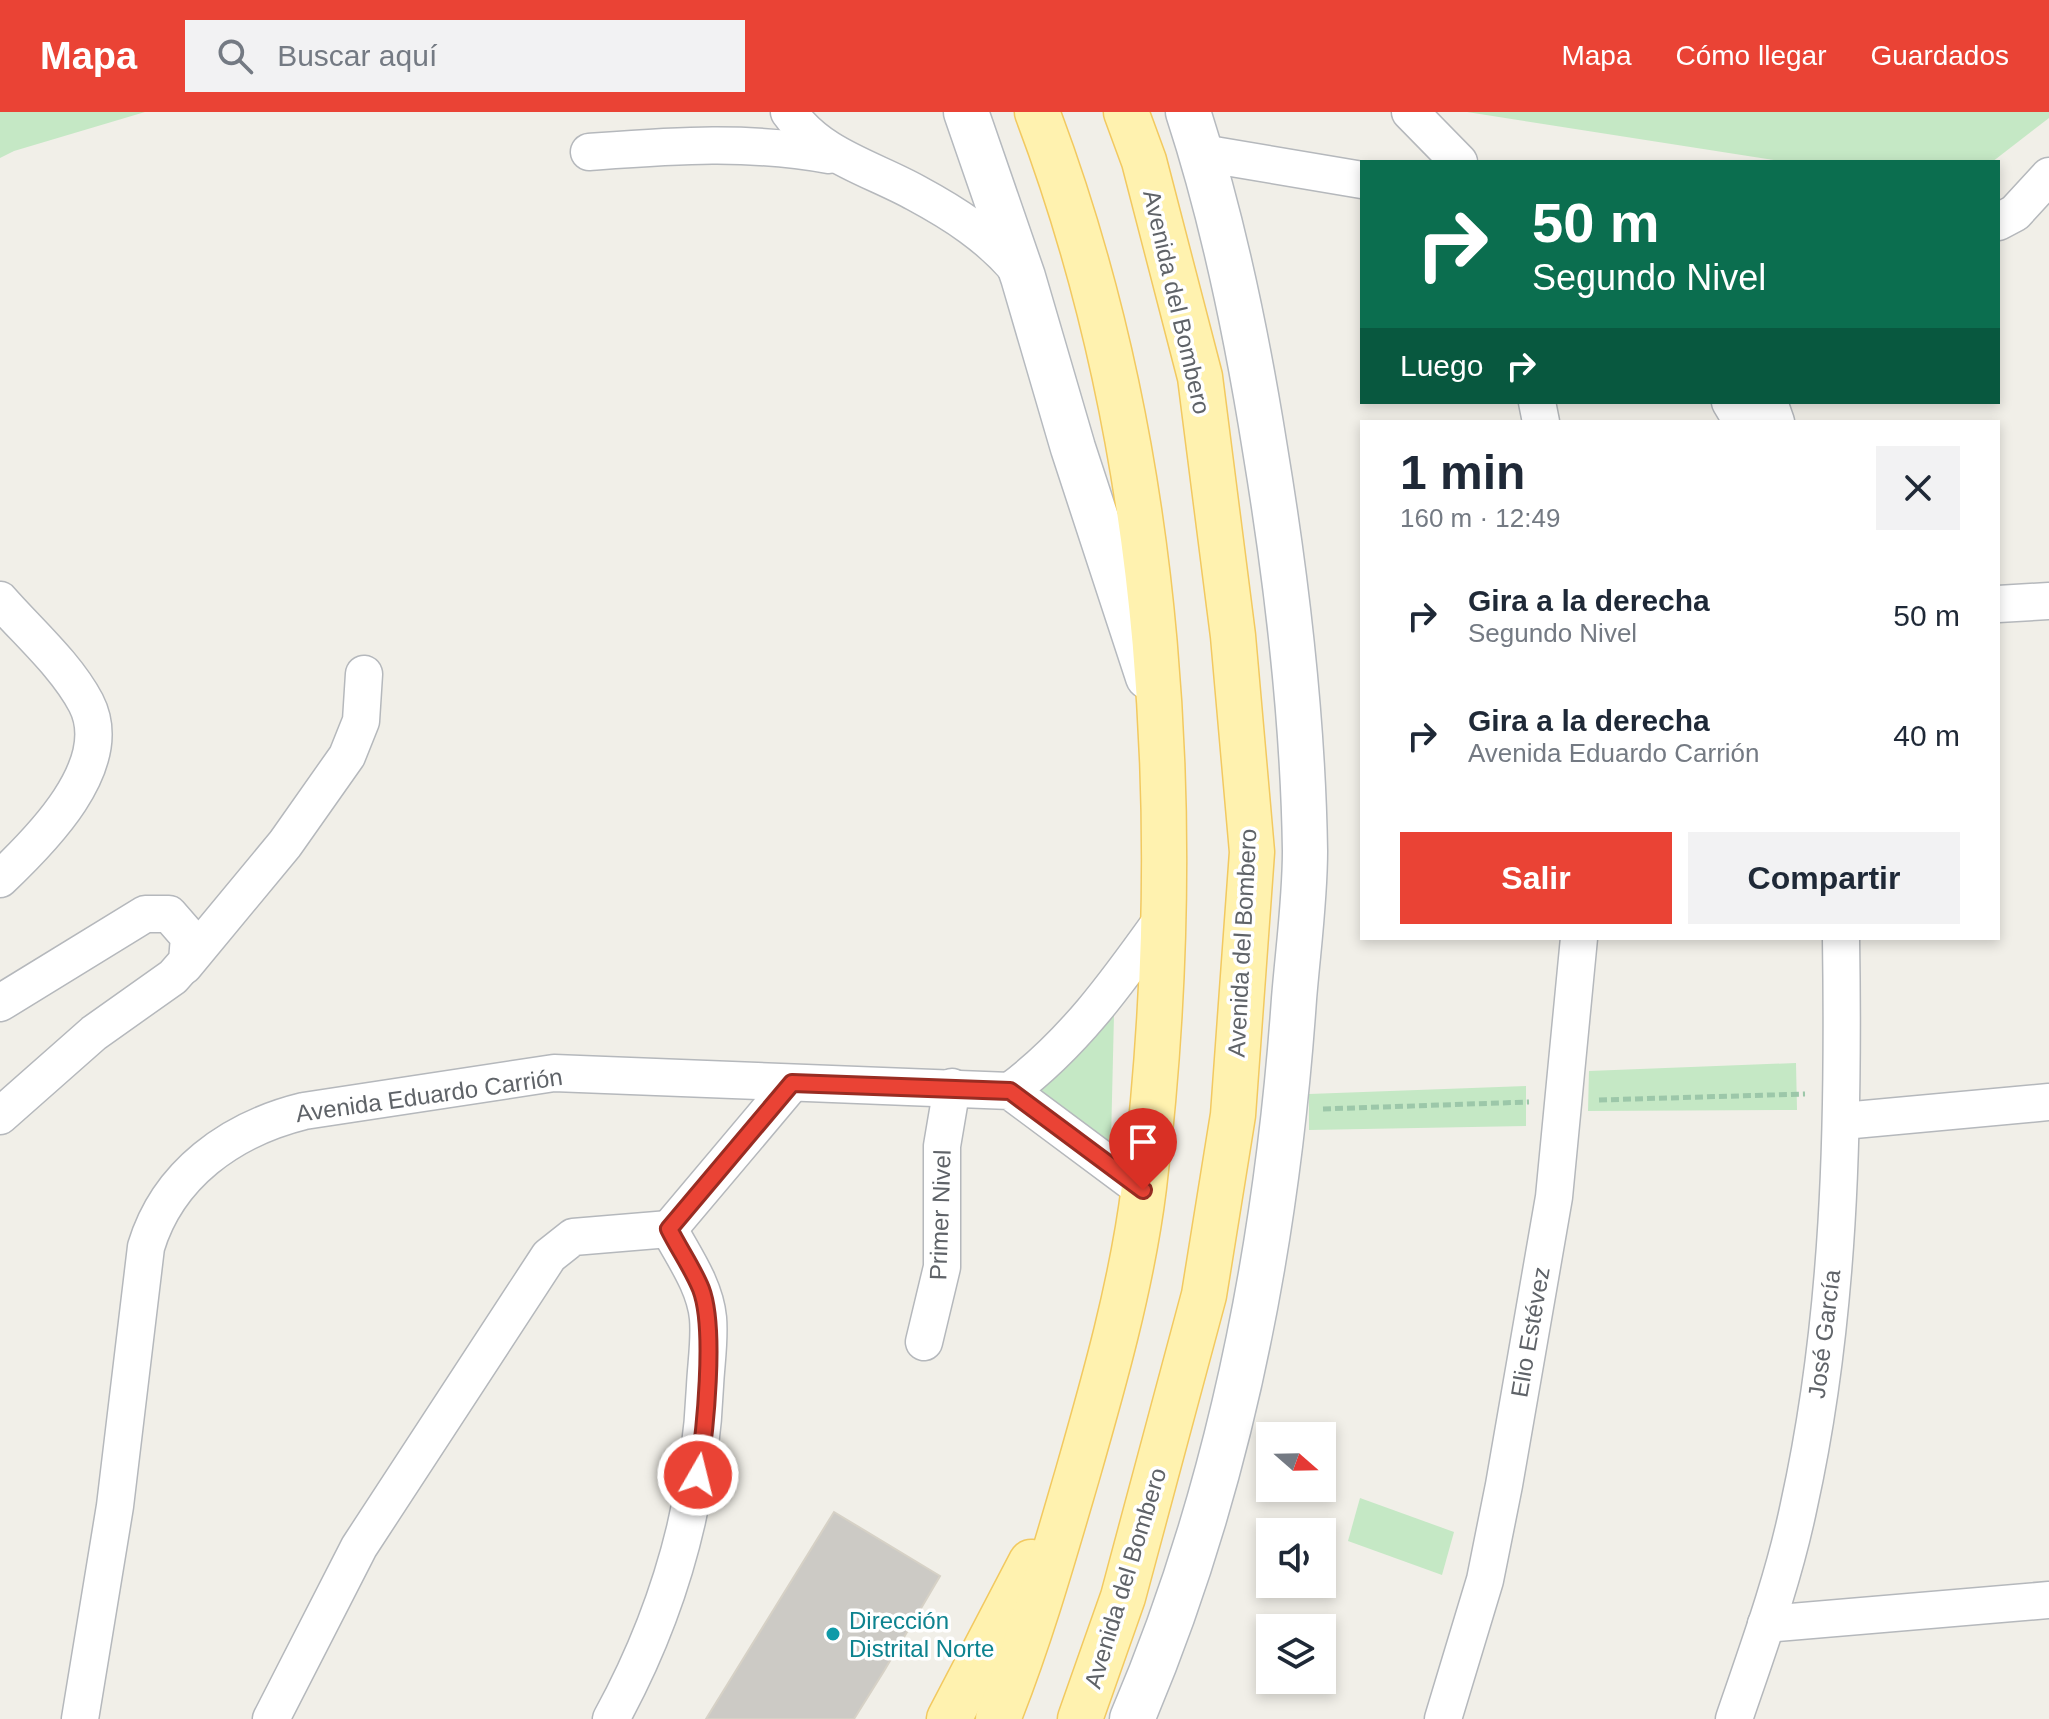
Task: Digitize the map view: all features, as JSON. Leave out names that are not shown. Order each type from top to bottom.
[{"type":"main road","points":[[966,112],[1023,277],[1073,448],[1158,707]]},
{"type":"main road","points":[[998,1719],[1029,1643],[1118,1321],[1143,1190],[1161,921],[1163,835],[1158,707],[1148,589],[1131,464],[1096,308],[1056,163],[1037,112]]},
{"type":"main road","name":"Avenida del Bombero","points":[[1080,1719],[1127,1583],[1204,1295],[1233,1115],[1252,852],[1233,636],[1200,377],[1144,161],[1126,112]]},
{"type":"main road","name":"Avenida del Bombero","points":[[1132,1719],[1154,1668],[1220,1471],[1255,1303],[1286,1111],[1305,853],[1289,596],[1248,341],[1202,153],[1188,112]]},
{"type":"main road","points":[[949,1719],[1082,1459]]},
{"type":"street","points":[[789,112],[815,142],[915,192],[970,224],[996,245],[1023,277]]},
{"type":"street","points":[[1410,112],[1457,160]]},
{"type":"street","points":[[589,152],[704,144],[775,145],[843,158]]},
{"type":"street","points":[[1202,153],[1360,180]]},
{"type":"street","points":[[2000,221],[2015,213],[2049,176]]},
{"type":"street","points":[[0,600],[75,686],[86,704],[91,728],[85,767],[62,815],[0,879]]},
{"type":"street","points":[[2000,604],[2049,601]]},
{"type":"street","points":[[0,1116],[49,1069],[94,1033],[156,992],[184,966],[275,856],[347,756],[361,721],[364,674]]},
{"type":"street","points":[[0,1003],[96,942],[151,913],[169,914],[186,930],[191,946],[184,966]]},
{"type":"street","points":[[1143,1190],[1010,1091],[1041,1068],[1091,1018],[1161,921]]},
{"type":"street","name":"Elio Estévez","points":[[1443,1719],[1485,1580],[1554,1197],[1579,940]]},
{"type":"street","name":"José García","points":[[1734,1719],[1766,1624],[1799,1505],[1815,1409],[1838,1210],[1843,1121],[1841,940]]},
{"type":"street","name":"Avenida Eduardo Carrión","points":[[80,1719],[115,1506],[146,1247],[161,1207],[180,1180],[210,1154],[270,1119],[319,1108],[554,1073],[1010,1091]]},
{"type":"street","points":[[271,1719],[359,1547],[549,1256],[573,1237],[669,1229],[792,1083]]},
{"type":"street","name":"Primer Nivel","points":[[924,1342],[942,1267],[942,1146],[952,1087]]},
{"type":"street","points":[[1843,1121],[2049,1102]]},
{"type":"street","points":[[611,1719],[651,1638],[688,1527],[702,1449],[708,1318],[701,1290],[669,1229]]},
{"type":"street","points":[[1766,1624],[2049,1600]]},
{"type":"green space","points":[[0,112],[145,112],[14,151],[0,158]]},
{"type":"green space","points":[[1467,112],[2049,112],[2049,118],[1995,160],[1773,160]]},
{"type":"green space","points":[[1115,973],[1110,1182],[1009,1080]]},
{"type":"green space","points":[[1796,1063],[1797,1110],[1588,1111],[1589,1071]]},
{"type":"green space","points":[[1526,1086],[1526,1126],[1309,1130],[1309,1094]]},
{"type":"green space","points":[[1360,1498],[1454,1532],[1442,1575],[1348,1541]]},
{"type":"building","name":"Dirección Distrital Norte","points":[[834,1512],[940,1576],[884,1671],[854,1719],[706,1719]]},
{"type":"place","name":"Dirección Distrital Norte","points":[[833,1634]]},
{"type":"route","points":[[698,1475],[708,1318],[701,1290],[669,1229],[792,1083],[1010,1091],[1143,1190]]}]
